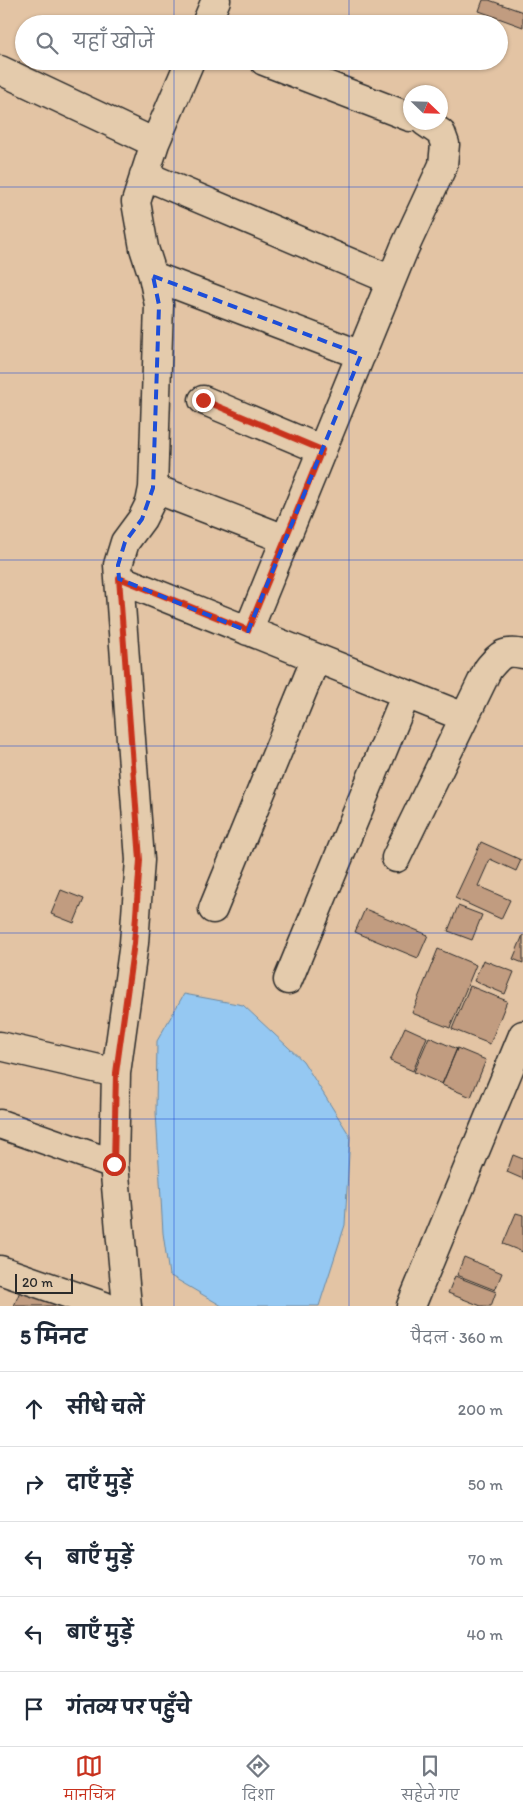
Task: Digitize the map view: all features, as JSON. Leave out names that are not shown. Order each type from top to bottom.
[{"type":"street","points":[[210,15],[216,0]]},
{"type":"street","points":[[0,70],[155,143]]},
{"type":"street","points":[[127,1306],[114,1164],[116,1073],[134,943],[140,860],[118,565],[125,542],[142,519],[150,503],[152,488],[159,305],[153,276],[144,248],[136,202],[155,143],[186,70]]},
{"type":"street","points":[[288,70],[403,113]]},
{"type":"street","points":[[248,630],[391,280],[443,165],[445,144],[441,133],[437,130]]},
{"type":"street","points":[[144,175],[391,280]]},
{"type":"street","points":[[153,276],[361,355]]},
{"type":"street","points":[[203,400],[322,450]]},
{"type":"street","points":[[152,488],[285,539]]},
{"type":"street","points":[[119,578],[464,717]]},
{"type":"street","points":[[396,858],[488,669],[500,655],[511,651],[523,654]]},
{"type":"street","points":[[213,909],[316,658]]},
{"type":"street","points":[[288,980],[406,694]]},
{"type":"street","points":[[411,1306],[523,1035]]},
{"type":"street","points":[[0,1046],[116,1073]]},
{"type":"street","points":[[0,1124],[114,1164]]},
{"type":"street","points":[[0,1270],[104,1306]]},
{"type":"highlighted area","points":[[153,276],[361,355],[248,631],[119,579],[118,565],[125,542],[142,519],[153,488],[159,305]]},
{"type":"water","points":[[184,994],[243,1005],[303,1061],[350,1136],[345,1225],[319,1306],[222,1306],[169,1275],[163,1233],[156,1112],[157,1041]]},
{"type":"building","points":[[483,0],[489,0],[523,12],[523,27],[508,22],[508,15],[490,15],[479,11]]},
{"type":"building","points":[[481,842],[521,860],[516,871],[490,859],[478,886],[510,900],[501,919],[455,898]]},
{"type":"building","points":[[61,890],[84,899],[74,923],[51,914]]},
{"type":"building","points":[[458,906],[482,915],[472,940],[448,931]]},
{"type":"building","points":[[365,909],[428,935],[418,958],[355,932]]},
{"type":"building","points":[[523,935],[523,963],[513,959]]},
{"type":"building","points":[[438,949],[476,965],[450,1028],[412,1013]]},
{"type":"building","points":[[483,960],[514,972],[505,994],[474,981]]},
{"type":"building","points":[[470,986],[507,1001],[490,1044],[452,1029]]},
{"type":"building","points":[[405,1027],[427,1037],[413,1071],[390,1061]]},
{"type":"building","points":[[429,1037],[457,1049],[442,1084],[414,1072]]},
{"type":"building","points":[[457,1048],[486,1060],[471,1097],[442,1085]]},
{"type":"building","points":[[513,1155],[523,1159],[523,1179],[507,1172]]},
{"type":"building","points":[[516,1213],[523,1215],[523,1252],[503,1244]]},
{"type":"building","points":[[464,1257],[502,1273],[495,1290],[457,1275]]},
{"type":"building","points":[[455,1276],[496,1292],[491,1306],[481,1306],[448,1293]]},
{"type":"building","points":[[22,1286],[66,1306],[14,1306]]},
{"type":"route","points":[[114,1164],[116,1073],[134,943],[140,860],[119,578],[248,630],[322,450],[203,400]]}]
